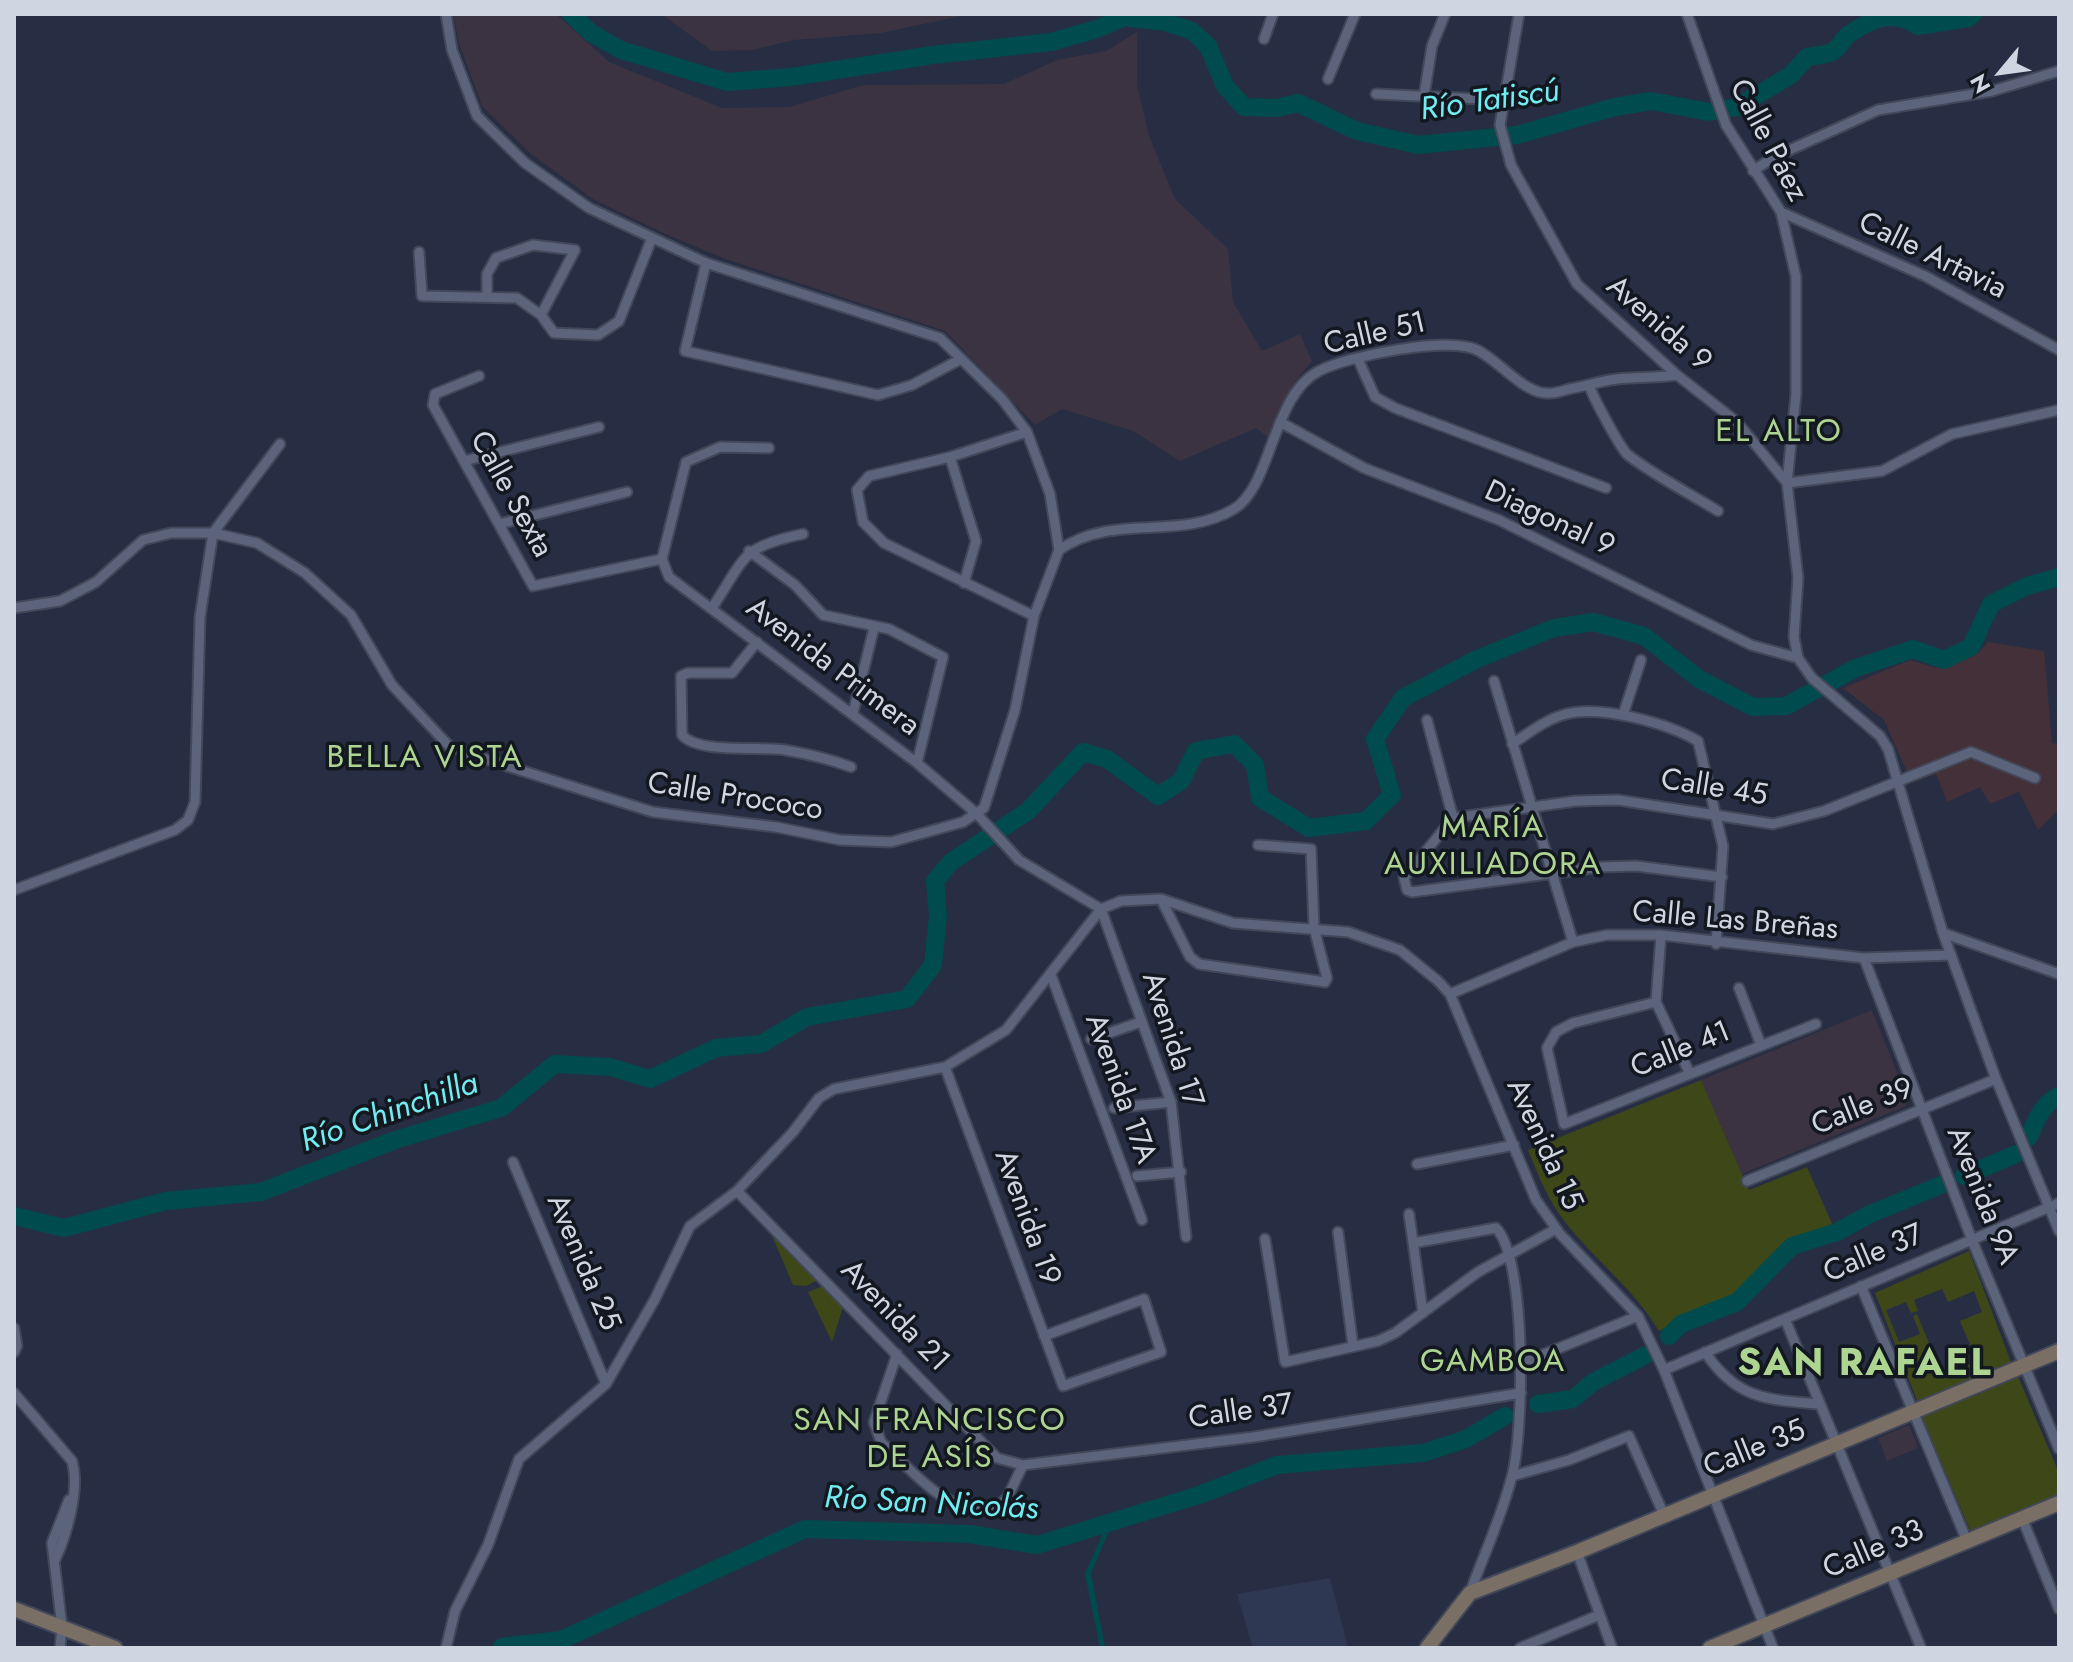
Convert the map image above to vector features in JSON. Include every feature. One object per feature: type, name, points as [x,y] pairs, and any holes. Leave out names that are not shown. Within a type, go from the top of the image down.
[{"type":"main road","name":"Calle 35","points":[[1470,1593],[1577,1552],[2059,1351]]},
{"type":"main road","name":"Calle 33","points":[[1710,1648],[2059,1503]]},
{"type":"main road","points":[[1427,1648],[1470,1593]]},
{"type":"main road","points":[[14,1609],[115,1648]]},
{"type":"street","points":[[446,14],[452,50],[477,116],[525,163],[589,208],[706,263],[940,338],[1002,399],[1027,432],[1050,494],[1059,550],[1034,616],[1015,710],[989,799],[977,814],[1003,845],[1032,869],[1101,909]]},
{"type":"street","points":[[1264,39],[1273,14]]},
{"type":"street","points":[[1328,79],[1355,14]]},
{"type":"street","points":[[1424,96],[1432,46],[1445,14]]},
{"type":"street","name":"Avenida 9","points":[[1519,14],[1503,100],[1501,133],[1506,153],[1577,284],[1677,375],[1737,422],[1787,483]]},
{"type":"street","name":"Calle Páez","points":[[1687,14],[1715,101],[1726,125],[1781,212],[1796,277],[1796,394],[1787,483]]},
{"type":"street","points":[[1753,171],[1774,157],[1878,110],[1992,91],[2059,71]]},
{"type":"street","points":[[1376,94],[1503,100]]},
{"type":"street","name":"Calle Artavia","points":[[1781,212],[1925,276],[2059,350]]},
{"type":"street","points":[[419,252],[422,296],[517,298],[541,315],[554,333],[598,335],[619,321],[652,238]]},
{"type":"street","points":[[487,297],[487,274],[496,258],[533,245],[575,250],[541,315]]},
{"type":"street","points":[[706,263],[685,351],[878,395],[912,385],[961,359]]},
{"type":"street","name":"Calle 51","points":[[1059,550],[1090,532],[1203,522],[1231,510],[1248,495],[1294,396],[1319,371],[1358,359],[1415,347],[1463,345],[1477,349],[1541,392],[1552,394],[1589,385],[1677,375]]},
{"type":"street","points":[[1358,359],[1375,397],[1395,408],[1606,488]]},
{"type":"street","name":"Calle Sexta","points":[[479,376],[435,394],[433,399],[533,586],[662,559]]},
{"type":"street","points":[[1589,385],[1597,406],[1615,430],[1626,453],[1718,511]]},
{"type":"street","points":[[2059,410],[1952,434],[1882,471],[1787,483],[1798,578],[1794,637],[1798,658],[1812,678],[1880,736],[1900,782],[1943,933],[1996,1079],[2054,1205],[2059,1231]]},
{"type":"street","name":"Diagonal 9","points":[[1280,422],[1364,468],[1499,520],[1751,645],[1798,658]]},
{"type":"street","points":[[464,461],[599,427]]},
{"type":"street","points":[[1027,432],[950,457],[869,476],[857,490],[863,522],[884,543],[1034,616]]},
{"type":"street","points":[[14,890],[175,830],[188,820],[195,802],[200,617],[213,533],[280,444]]},
{"type":"street","points":[[662,559],[686,462],[720,447],[769,448]]},
{"type":"street","points":[[950,457],[976,541],[964,583]]},
{"type":"street","points":[[499,524],[627,492]]},
{"type":"street","name":"Calle Prococo","points":[[14,608],[60,601],[96,582],[143,540],[171,533],[213,533],[257,543],[305,573],[351,615],[392,685],[449,746],[653,812],[776,827],[840,840],[891,842],[937,831],[977,814]]},
{"type":"street","points":[[712,608],[749,551],[769,541],[803,534]]},
{"type":"street","points":[[749,551],[795,585],[823,615],[889,629],[943,657],[917,763]]},
{"type":"street","name":"Avenida Primera","points":[[662,559],[669,577],[853,713],[977,814]]},
{"type":"street","points":[[853,713],[874,628]]},
{"type":"street","points":[[757,642],[732,673],[688,673],[681,676],[682,735],[694,744],[781,750],[830,759],[851,767]]},
{"type":"street","points":[[1623,715],[1641,660]]},
{"type":"street","points":[[1494,681],[1573,942]]},
{"type":"street","points":[[1512,744],[1552,719],[1568,713],[1623,715],[1698,741],[1723,846],[1716,944]]},
{"type":"street","points":[[1427,720],[1453,818],[1404,878],[1404,885],[1412,892],[1601,867],[1636,866],[1722,877]]},
{"type":"street","name":"Calle 45","points":[[1453,818],[1532,810],[1576,801],[1618,800],[1773,824],[1794,821],[1971,752],[2035,778]]},
{"type":"street","points":[[1161,899],[1194,962],[1325,982],[1327,978],[1314,928],[1311,849],[1258,845]]},
{"type":"street","points":[[446,1648],[455,1611],[488,1545],[519,1459],[606,1384],[655,1299],[690,1226],[737,1191],[793,1132],[819,1098],[834,1089],[945,1067],[1006,1030],[1101,909],[1121,901],[1161,899],[1225,921],[1348,932],[1400,950],[1450,994]]},
{"type":"street","name":"Avenida 17","points":[[1101,909],[1171,1102],[1186,1237]]},
{"type":"street","points":[[1943,933],[2059,974]]},
{"type":"street","name":"Calle Las Breñas","points":[[1450,994],[1573,942],[1607,935],[1661,935],[1716,944],[1864,958],[1951,955]]},
{"type":"street","points":[[1661,935],[1656,1002],[1690,1074]]},
{"type":"street","name":"Avenida 9A","points":[[1864,958],[1972,1240],[2059,1449]]},
{"type":"street","name":"Avenida 17A","points":[[1051,975],[1142,1220]]},
{"type":"street","points":[[1739,988],[1761,1045]]},
{"type":"street","name":"Avenida 15","points":[[1450,994],[1536,1200],[1556,1229],[1638,1316],[1664,1370],[1773,1648]]},
{"type":"street","name":"Calle 41","points":[[1656,1002],[1573,1023],[1556,1032],[1547,1048],[1564,1124],[1816,1024]]},
{"type":"street","points":[[1091,1039],[1141,1022]]},
{"type":"street","name":"Avenida 19","points":[[945,1067],[1044,1336],[1063,1386],[1161,1352],[1144,1299],[1044,1336]]},
{"type":"street","name":"Calle 39","points":[[1747,1181],[1996,1079]]},
{"type":"street","points":[[1114,1108],[1171,1102]]},
{"type":"street","points":[[1417,1164],[1514,1145]]},
{"type":"street","name":"Avenida 25","points":[[513,1162],[606,1384]]},
{"type":"street","points":[[1137,1176],[1181,1172]]},
{"type":"street","name":"Avenida 21","points":[[737,1191],[997,1458],[1023,1465]]},
{"type":"street","name":"Calle 37","points":[[1664,1370],[2054,1205]]},
{"type":"street","points":[[1409,1214],[1423,1313]]},
{"type":"street","points":[[1413,1243],[1496,1228],[1511,1256],[1520,1364],[1521,1423],[1512,1476],[1470,1593]]},
{"type":"street","points":[[1265,1239],[1285,1362],[1378,1341],[1423,1313],[1478,1272],[1556,1229]]},
{"type":"street","points":[[1338,1232],[1353,1346]]},
{"type":"street","points":[[1861,1286],[1967,1541]]},
{"type":"street","points":[[1520,1364],[1638,1316]]},
{"type":"street","points":[[1785,1319],[1921,1648]]},
{"type":"street","points":[[14,1328],[17,1346],[14,1352]]},
{"type":"street","points":[[1705,1352],[1720,1376],[1741,1390],[1783,1401],[1820,1404]]},
{"type":"street","points":[[897,1354],[874,1422],[881,1442],[945,1501],[960,1508],[993,1511],[1007,1498],[1023,1465]]},
{"type":"street","points":[[14,1393],[72,1461],[75,1470],[71,1521],[55,1560],[62,1627],[60,1648]]},
{"type":"street","name":"Calle 37","points":[[1023,1465],[1254,1437],[1521,1393]]},
{"type":"street","points":[[1512,1476],[1569,1460],[1629,1436],[1664,1515]]},
{"type":"street","points":[[2022,1518],[2059,1609]]},
{"type":"street","points":[[1577,1552],[1612,1648]]},
{"type":"street","points":[[1520,1648],[1599,1615]]},
{"type":"shaded area","points":[[453,14],[556,14],[609,62],[722,108],[789,107],[864,85],[1004,84],[1057,60],[1106,51],[1137,32],[1137,85],[1149,136],[1175,199],[1228,249],[1233,302],[1262,351],[1300,334],[1312,361],[1294,383],[1268,437],[1256,428],[1180,461],[1133,431],[1062,409],[1035,425],[945,331],[723,258],[593,199],[531,154],[482,106],[459,43]]},
{"type":"shaded area","points":[[661,14],[970,14],[881,33],[794,40],[752,50],[712,51]]},
{"type":"shaded area","points":[[1988,642],[2044,651],[2052,743],[2059,744],[2059,810],[2038,830],[2019,792],[1990,804],[1980,787],[1947,802],[1936,774],[1912,783],[1884,720],[1843,688],[1910,660],[1936,668],[1955,664],[1976,655]]},
{"type":"shaded area","points":[[1872,1010],[1908,1100],[1906,1106],[1742,1174],[1701,1080]]},
{"type":"shaded area","points":[[1701,1080],[1749,1190],[1807,1167],[1833,1226],[1782,1245],[1763,1274],[1735,1296],[1659,1331],[1638,1302],[1565,1222],[1548,1196],[1528,1150]]},
{"type":"shaded area","points":[[768,1226],[820,1279],[806,1286],[793,1285]]},
{"type":"shaded area","points":[[1969,1251],[2012,1365],[1918,1403],[1875,1293]],"holes":[[[1942,1289],[1948,1302],[1974,1291],[1982,1312],[1960,1321],[1977,1361],[1942,1375],[1917,1314],[1913,1316],[1920,1334],[1899,1342],[1886,1310],[1906,1302],[1911,1313],[1918,1311],[1914,1300]]]},
{"type":"shaded area","points":[[825,1285],[844,1304],[832,1342],[808,1292]]},
{"type":"shaded area","points":[[2017,1374],[2059,1473],[2059,1495],[1971,1532],[1921,1415]]},
{"type":"shaded area","points":[[1909,1425],[1918,1448],[1887,1461],[1878,1438]]},
{"type":"shaded area","points":[[1114,1519],[1091,1573],[1105,1648],[1100,1648],[1085,1574],[1108,1521]]},
{"type":"shaded area","points":[[1330,1578],[1348,1648],[1253,1648],[1237,1594]]},
{"type":"waterway","name":"Río Tatiscú","points":[[571,14],[591,33],[621,50],[727,82],[791,77],[933,55],[1051,42],[1097,29],[1124,17],[1165,22],[1192,31],[1208,46],[1225,86],[1244,107],[1276,108],[1298,103],[1357,131],[1418,145],[1517,135],[1615,107],[1651,101],[1709,112],[1737,107],[1791,75],[1807,57],[1832,52],[1849,34],[1874,20],[1901,18],[1918,26],[1968,18],[1973,14]]},
{"type":"waterway","name":"Río Chinchilla","points":[[14,1216],[64,1228],[166,1201],[261,1192],[395,1140],[501,1108],[555,1064],[610,1067],[650,1079],[716,1048],[761,1044],[807,1017],[907,999],[933,965],[938,916],[935,881],[951,862],[1028,811],[1083,752],[1107,759],[1158,796],[1181,781],[1196,751],[1234,744],[1255,765],[1260,798],[1309,828],[1366,821],[1392,795],[1375,739],[1403,698],[1477,659],[1554,628],[1593,622],[1644,636],[1699,679],[1753,707],[1786,706],[1856,668],[1913,649],[1944,660],[1971,647],[1991,604],[2027,586],[2059,577]]},
{"type":"waterway","name":"Río San Nicolás","points":[[2029,1137],[2044,1108],[2059,1096]]},
{"type":"waterway","name":"Río San Nicolás","points":[[1964,1176],[2016,1154]]},
{"type":"waterway","name":"Río San Nicolás","points":[[1669,1336],[1681,1324],[1737,1302],[1792,1246],[1837,1232],[1870,1214],[1941,1185]]},
{"type":"waterway","name":"Río San Nicolás","points":[[1538,1404],[1573,1399],[1593,1382],[1646,1355]]},
{"type":"waterway","name":"Río San Nicolás","points":[[502,1647],[561,1640],[805,1529],[969,1534],[1037,1545],[1199,1495],[1277,1465],[1423,1453],[1466,1439],[1505,1416]]},
{"type":"district","name":"EL ALTO","points":[[1779,433]]},
{"type":"district","name":"BELLA VISTA","points":[[425,759]]},
{"type":"district","name":"MARÍA AUXILIADORA","points":[[1493,848]]},
{"type":"district","name":"GAMBOA","points":[[1493,1363]]},
{"type":"district","name":"SAN RAFAEL","points":[[1865,1366]]},
{"type":"district","name":"SAN FRANCISCO DE ASÍS","points":[[930,1440]]}]
